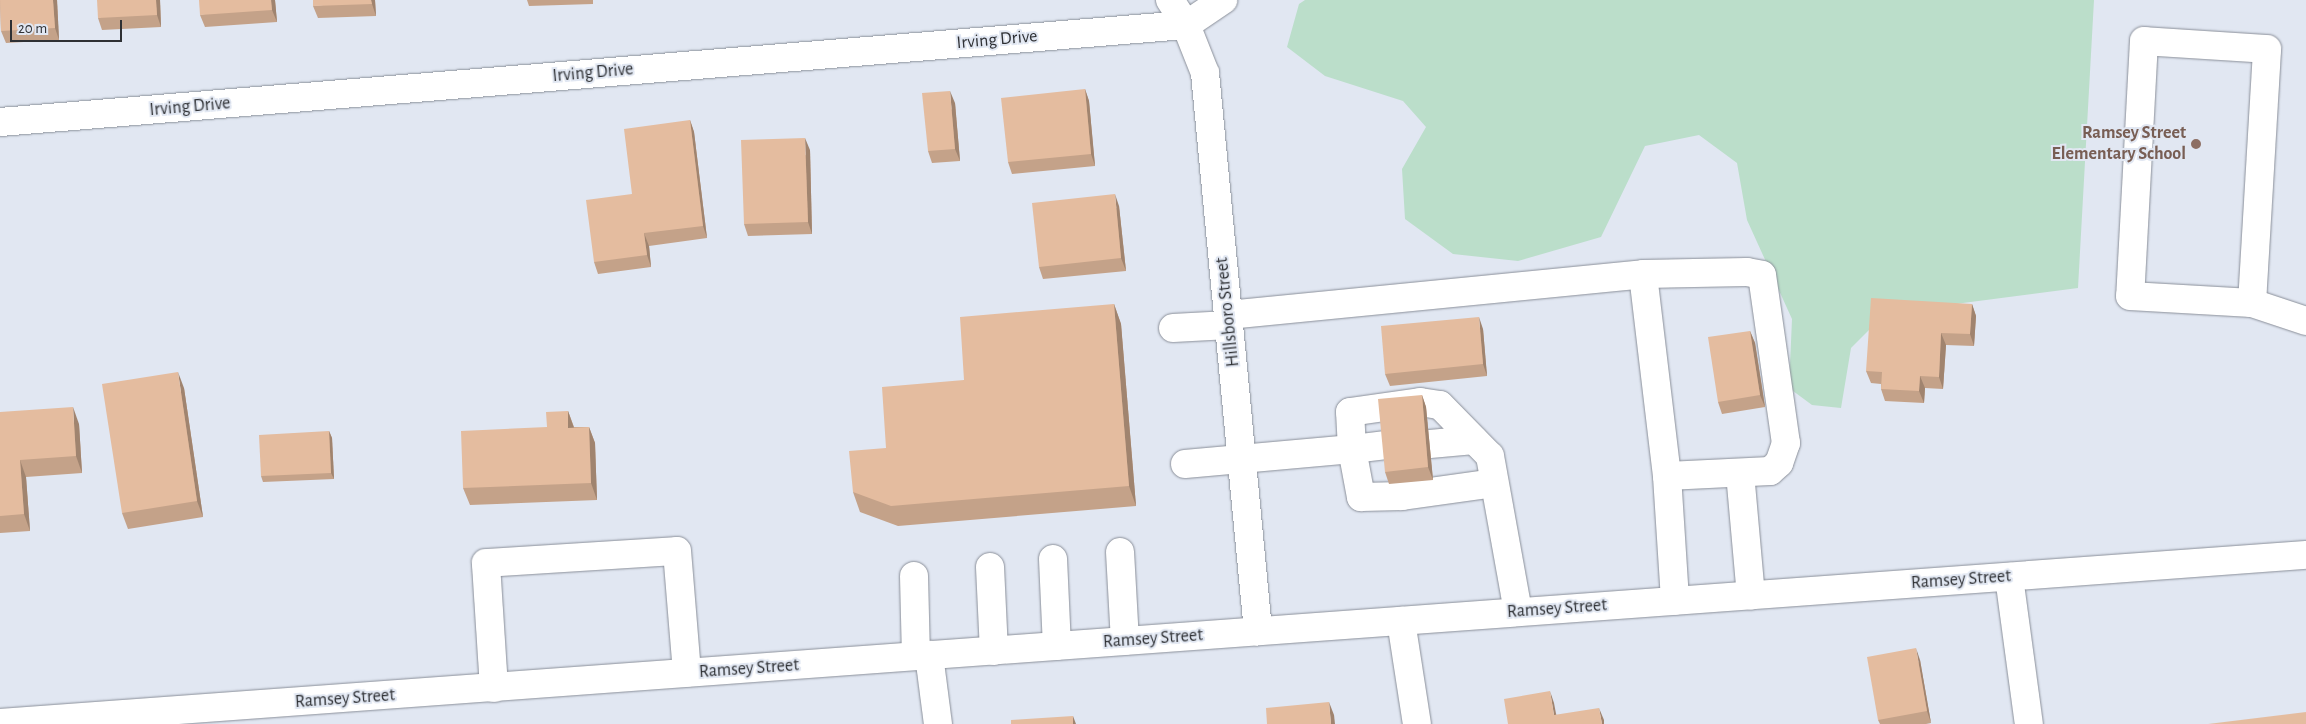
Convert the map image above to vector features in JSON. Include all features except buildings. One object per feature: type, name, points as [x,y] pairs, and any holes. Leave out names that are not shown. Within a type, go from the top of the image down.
[{"type":"main road","name":"Hillsboro Street","points":[[1170,0],[1186,25],[1204,73],[1258,631]]},
{"type":"main road","points":[[1186,25],[1224,0]]},
{"type":"main road","name":"Irving Drive","points":[[0,122],[1186,25]]},
{"type":"main road","points":[[2252,303],[2267,49],[2144,41],[2130,296],[2252,303],[2306,321]]},
{"type":"main road","points":[[1173,328],[1229,320],[1643,274],[1747,272],[1762,275],[1786,443],[1780,463],[1770,471],[1668,476]]},
{"type":"main road","points":[[1643,274],[1668,476],[1675,601]]},
{"type":"main road","points":[[1494,483],[1402,496],[1361,497],[1352,449],[1350,412],[1420,402],[1440,405],[1490,456],[1518,612]]},
{"type":"main road","points":[[1430,444],[1474,440]]},
{"type":"main road","points":[[1185,464],[1386,445]]},
{"type":"main road","points":[[1740,473],[1751,596]]},
{"type":"main road","points":[[494,688],[486,563],[677,551],[687,673]]},
{"type":"main road","points":[[1120,552],[1126,641]]},
{"type":"main road","name":"Ramsey Street","points":[[0,723],[214,716],[494,688],[687,673],[2306,555]]},
{"type":"main road","points":[[1054,559],[1058,646]]},
{"type":"main road","points":[[990,567],[994,651]]},
{"type":"main road","points":[[914,576],[923,656],[938,724]]},
{"type":"main road","points":[[2009,576],[2029,724]]},
{"type":"main road","points":[[1401,621],[1417,724]]},
{"type":"green space","points":[[1305,0],[2094,0],[2078,288],[1886,313],[1851,348],[1841,408],[1812,405],[1789,388],[1792,319],[1747,220],[1737,163],[1699,135],[1645,146],[1601,237],[1518,261],[1453,254],[1405,219],[1402,169],[1426,127],[1403,101],[1325,76],[1287,47],[1299,4]]},
{"type":"place","name":"Ramsey Street Elementary School","points":[[2196,144]]}]
